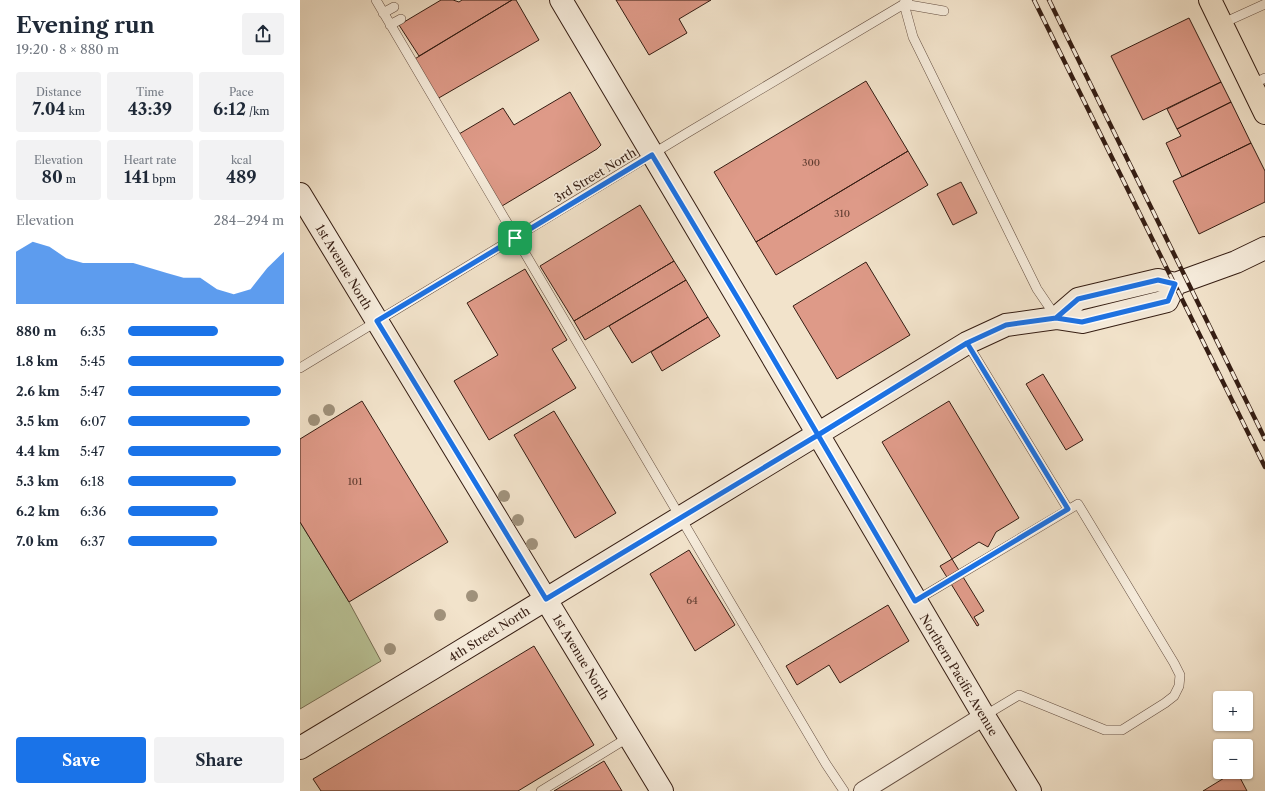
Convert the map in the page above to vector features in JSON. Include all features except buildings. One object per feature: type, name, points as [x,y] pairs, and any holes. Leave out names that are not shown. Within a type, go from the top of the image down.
[{"type":"main road","points":[[1210,0],[1221,24],[1258,81],[1265,113]]},
{"type":"street","name":"Northern Pacific Avenue","points":[[561,0],[915,601],[1030,791]]},
{"type":"street","name":"1st Avenue North","points":[[300,194],[662,791]]},
{"type":"street","points":[[1056,318],[1078,299],[1158,280],[1175,284],[1236,262],[1265,248]]},
{"type":"street","name":"4th Street North","points":[[300,748],[818,435],[967,343],[1006,325],[1056,318]]},
{"type":"street","points":[[862,791],[984,716]]},
{"type":"lane","points":[[376,0],[680,518],[844,791]]},
{"type":"lane","points":[[944,11],[906,1],[913,37],[1038,289],[1056,318]]},
{"type":"lane","name":"3rd Street North","points":[[300,368],[906,1]]},
{"type":"lane","points":[[1221,24],[1265,4]]},
{"type":"lane","points":[[383,13],[394,7]]},
{"type":"lane","points":[[390,25],[401,18]]},
{"type":"lane","points":[[967,343],[1068,509]]},
{"type":"lane","points":[[915,601],[1078,504],[1180,675],[1174,696],[1165,704],[1122,730],[1105,730],[1019,695],[984,716]]},
{"type":"lane","points":[[541,791],[629,737]]},
{"type":"green space","points":[[300,522],[349,602],[381,661],[300,709]]},
{"type":"railway","points":[[1034,0],[1265,467]]},
{"type":"railway","points":[[1049,0],[1265,439]]},
{"type":"route","points":[[515,238],[377,321],[546,599],[818,435],[915,601],[1068,509],[967,343],[1006,325],[1056,318],[1082,322],[1168,301],[1175,284],[1158,280],[1078,299],[1056,318],[1006,325],[967,343],[818,435],[652,155],[515,238]]}]
